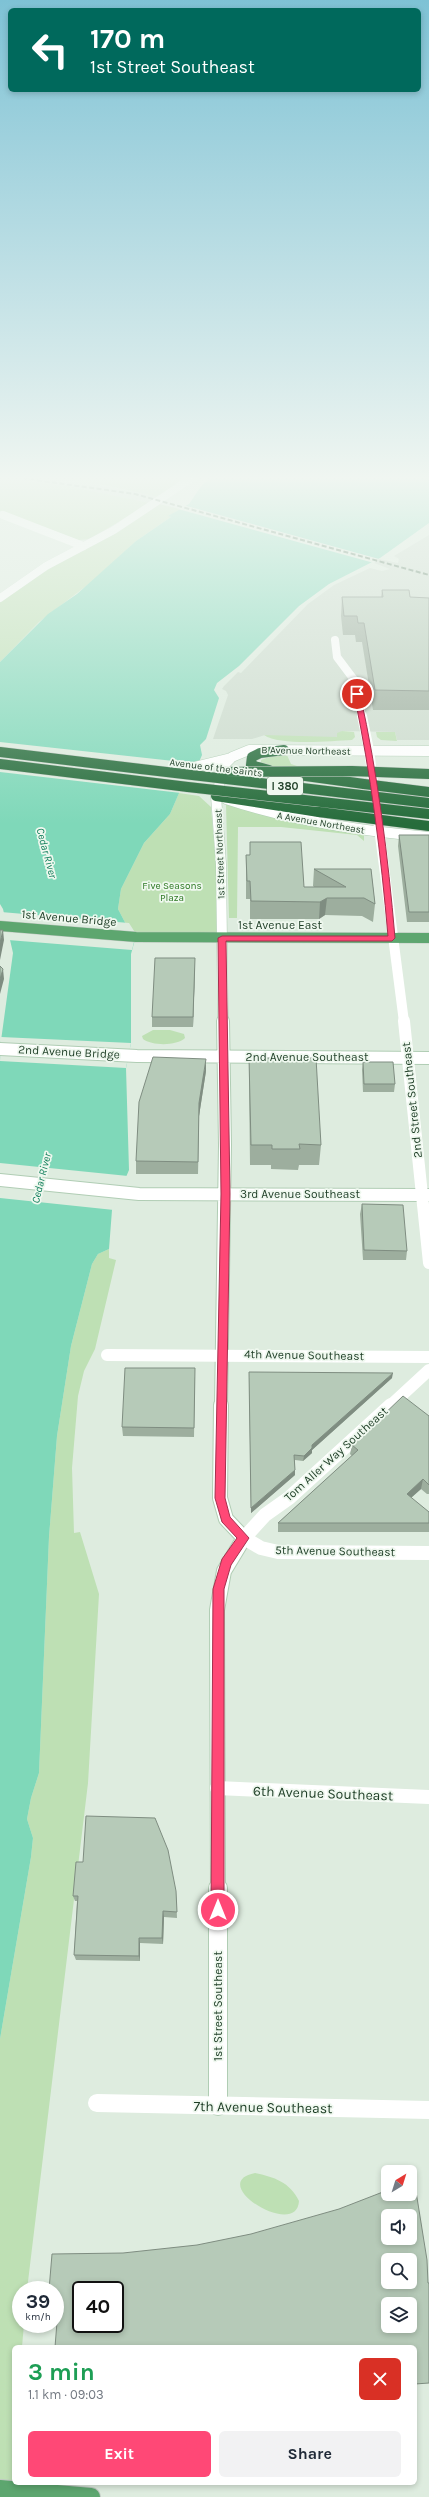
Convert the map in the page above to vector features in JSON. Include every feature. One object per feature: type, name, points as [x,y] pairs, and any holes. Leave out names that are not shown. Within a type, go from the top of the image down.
[{"type":"highway","points":[[284,750],[256,754],[252,757],[250,762],[259,769],[429,792]]},
{"type":"highway","name":"Avenue of the Saints","points":[[0,752],[429,803]]},
{"type":"highway","name":"Avenue of the Saints","points":[[0,765],[429,814]]},
{"type":"highway","points":[[142,769],[237,772],[352,770],[429,774]]},
{"type":"highway","points":[[222,770],[317,778]]},
{"type":"highway","points":[[216,796],[319,812],[429,826]]},
{"type":"main road","name":"1st Avenue Bridge","points":[[0,926],[136,936]]},
{"type":"main road","name":"1st Avenue East","points":[[136,936],[222,938],[427,938]]},
{"type":"main road","points":[[0,2489],[91,2497]]},
{"type":"street","points":[[0,598],[11,591]]},
{"type":"street","name":"2nd Street Southeast","points":[[335,640],[337,657],[355,681],[369,750],[392,938],[402,999],[425,1195],[429,1263]]},
{"type":"street","name":"B Avenue Northeast","points":[[190,768],[232,757],[254,749],[429,751]]},
{"type":"street","points":[[222,770],[232,757]]},
{"type":"street","name":"1st Street Northeast","points":[[222,770],[216,796],[221,864],[222,938]]},
{"type":"street","name":"A Avenue Northeast","points":[[216,796],[299,820],[380,833],[429,836]]},
{"type":"street","points":[[222,938],[225,1194],[220,1498],[226,1519],[244,1538]]},
{"type":"street","name":"2nd Avenue Bridge","points":[[0,1049],[133,1056]]},
{"type":"street","name":"2nd Avenue Southeast","points":[[133,1056],[429,1058]]},
{"type":"street","name":"3rd Avenue Southeast","points":[[0,1180],[124,1193],[425,1195]]},
{"type":"street","name":"4th Avenue Southeast","points":[[107,1355],[304,1355],[429,1357]]},
{"type":"street","name":"Tom Aller Way Southeast","points":[[244,1538],[266,1515],[289,1498],[429,1370]]},
{"type":"street","name":"5th Avenue Southeast","points":[[244,1538],[260,1548],[278,1552],[429,1553]]},
{"type":"street","name":"1st Street Southeast","points":[[218,2106],[217,1788],[219,1582],[226,1563],[244,1538]]},
{"type":"street","name":"6th Avenue Southeast","points":[[217,1788],[429,1797]]},
{"type":"street","name":"7th Avenue Southeast","points":[[97,2103],[429,2110]]},
{"type":"shaded area","points":[[326,591],[429,591],[429,740],[397,740],[395,732],[342,731],[338,737],[268,737],[265,735],[252,739],[213,739],[228,695],[226,691],[222,689],[224,686],[238,672],[241,673],[308,604]]},
{"type":"green space","points":[[13,591],[80,591],[39,622],[0,662],[0,598]]},
{"type":"green space","points":[[342,731],[354,732],[355,737],[352,740],[293,742],[282,741],[264,735],[337,737],[337,733]]},
{"type":"green space","points":[[376,732],[395,732],[397,741],[381,740],[377,737]]},
{"type":"green space","points":[[287,755],[291,764],[300,767],[281,769],[261,764],[261,760],[272,756]]},
{"type":"green space","name":"Five Seasons Plaza","points":[[179,793],[199,796],[211,807],[222,938],[136,936],[129,930],[118,909],[121,889],[144,843],[170,814]]},
{"type":"green space","points":[[226,804],[364,834],[364,841],[357,835],[281,827],[238,827],[237,918],[229,918]]},
{"type":"green space","points":[[153,1030],[170,1030],[184,1034],[185,1038],[171,1044],[152,1043],[143,1039],[142,1036]]},
{"type":"green space","points":[[109,1249],[109,1258],[116,1260],[95,1349],[84,1371],[78,1396],[72,1468],[74,1533],[80,1532],[99,1594],[88,1783],[28,2281],[12,2281],[12,2333],[23,2333],[22,2345],[12,2345],[12,2485],[0,2497],[0,2039],[33,1838],[27,1819],[31,1798],[39,1773],[49,1537],[57,1436],[71,1346],[92,1264],[98,1254]]},
{"type":"green space","points":[[255,2173],[269,2176],[281,2181],[291,2189],[299,2201],[294,2211],[284,2214],[271,2212],[246,2197],[240,2187],[242,2179]]},
{"type":"water","name":"Cedar River","points":[[81,591],[320,591],[299,606],[239,666],[217,683],[214,690],[219,698],[206,739],[200,745],[202,755],[199,762],[192,763],[170,814],[144,843],[121,889],[118,909],[129,930],[136,936],[131,954],[131,1043],[126,1068],[129,1170],[112,1210],[109,1249],[98,1254],[92,1264],[71,1346],[57,1436],[49,1537],[39,1773],[31,1798],[27,1819],[33,1838],[0,2039],[0,1048],[13,953],[3,909],[0,904],[0,662],[48,614]]},
{"type":"pier","points":[[0,742],[192,763],[190,767],[192,767],[181,793],[0,772]]},
{"type":"pier","points":[[1,912],[129,923],[136,934],[132,950],[8,940]]},
{"type":"pier","points":[[1,1037],[131,1043],[126,1068],[0,1061]]},
{"type":"pier","points":[[0,1163],[128,1176],[114,1210],[0,1198]]},
{"type":"building","points":[[382,591],[409,591],[410,597],[429,598],[429,691],[375,690],[364,623],[358,623],[357,616],[344,616],[342,597],[383,597]]},
{"type":"building","points":[[399,835],[429,835],[429,912],[409,912]]},
{"type":"building","points":[[250,842],[301,842],[304,887],[346,887],[314,869],[371,869],[375,904],[364,898],[327,898],[320,902],[251,901],[250,881],[247,881],[246,855],[250,855]]},
{"type":"building","points":[[0,930],[3,930],[0,943]]},
{"type":"building","points":[[155,958],[195,958],[193,1017],[152,1017]]},
{"type":"building","points":[[0,966],[3,969],[0,979]]},
{"type":"building","points":[[153,1057],[206,1059],[199,1103],[198,1162],[136,1161],[139,1102]]},
{"type":"building","points":[[249,1058],[316,1058],[321,1145],[299,1144],[300,1149],[272,1149],[272,1145],[251,1145]]},
{"type":"building","points":[[363,1062],[393,1062],[395,1084],[364,1084]]},
{"type":"building","points":[[362,1204],[403,1205],[407,1251],[364,1250]]},
{"type":"building","points":[[125,1368],[195,1368],[194,1428],[122,1427]]},
{"type":"building","points":[[249,1372],[393,1373],[312,1445],[312,1448],[304,1456],[294,1455],[295,1470],[251,1508]]},
{"type":"building","points":[[403,1396],[429,1416],[429,1485],[423,1479],[407,1494],[429,1512],[429,1523],[278,1523],[358,1450],[352,1445]]},
{"type":"building","points":[[86,1816],[155,1818],[168,1850],[176,1891],[177,1912],[163,1911],[162,1938],[139,1938],[139,1956],[74,1955],[78,1896],[73,1896],[76,1862],[83,1862]]},
{"type":"building","points":[[381,2193],[381,2201],[417,2201],[417,2198],[427,2260],[429,2283],[429,2383],[417,2384],[417,2345],[55,2345],[56,2333],[64,2333],[64,2281],[50,2281],[52,2254],[123,2253],[197,2245],[251,2234],[339,2209]]},
{"type":"route","points":[[218,1910],[218,1589],[226,1563],[244,1538],[237,1533],[226,1519],[220,1498],[225,1194],[222,938],[392,938],[387,882],[369,750],[357,694]]}]
